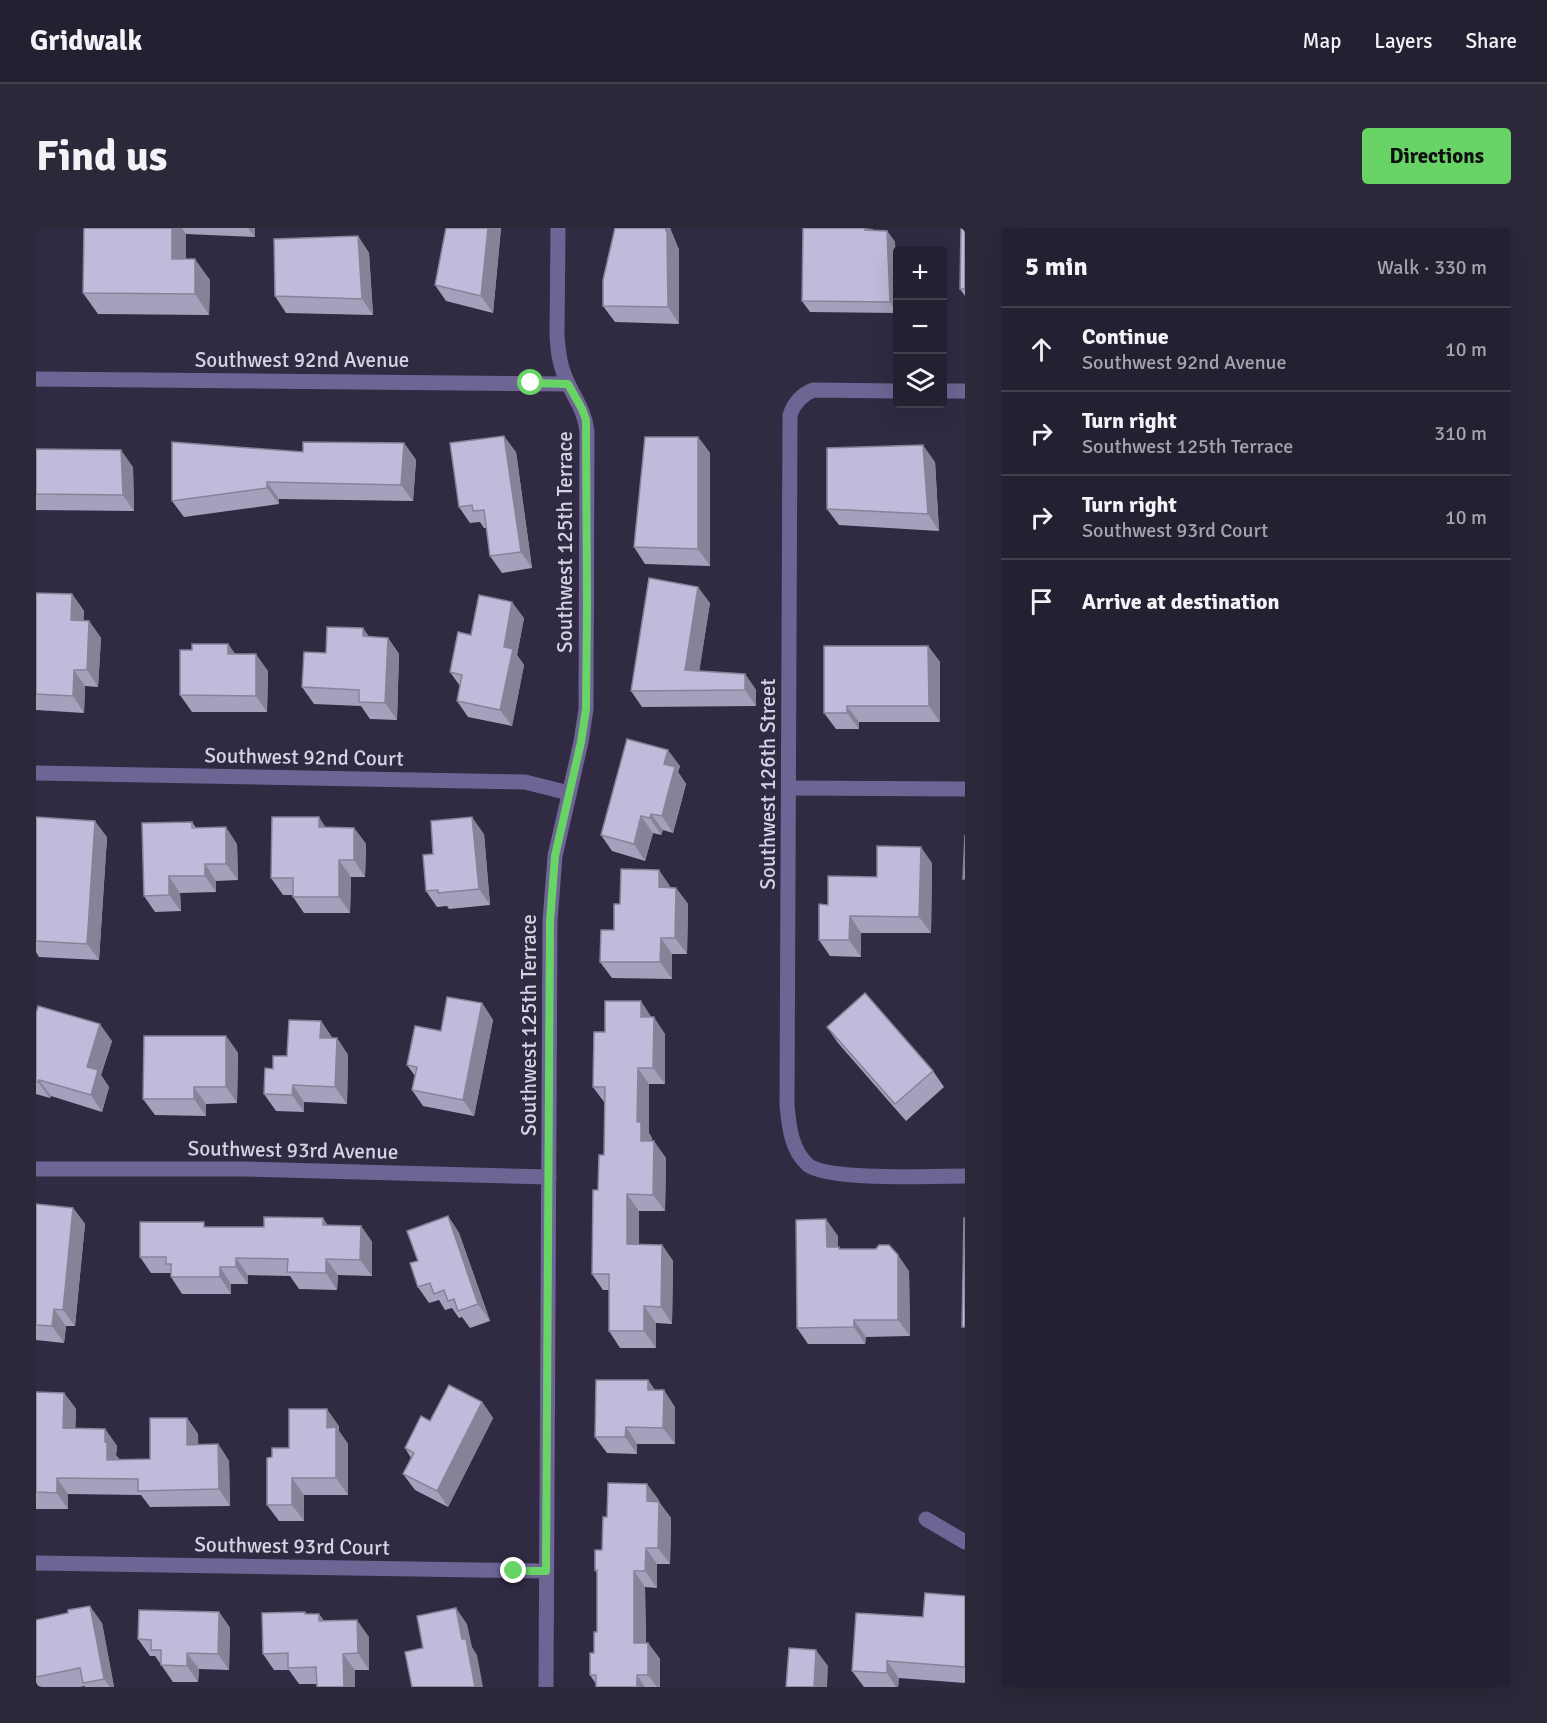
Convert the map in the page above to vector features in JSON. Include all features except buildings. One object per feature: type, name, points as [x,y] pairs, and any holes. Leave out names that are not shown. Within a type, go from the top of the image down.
[{"type":"street","name":"Southwest 125th Terrace","points":[[546,1687],[550,921],[555,856],[581,742],[586,709],[587,607],[587,431],[582,409],[562,371],[557,336],[558,228]]},
{"type":"street","name":"Southwest 92nd Avenue","points":[[36,379],[568,384]]},
{"type":"street","name":"Southwest 126th Street","points":[[893,391],[813,390],[805,393],[799,399],[791,410],[789,423],[787,1105],[791,1137],[809,1166],[832,1173],[851,1175],[965,1176]]},
{"type":"street","points":[[947,391],[965,391]]},
{"type":"street","name":"Southwest 92nd Court","points":[[36,773],[525,782],[569,793]]},
{"type":"street","points":[[789,788],[965,789]]},
{"type":"street","name":"Southwest 93rd Avenue","points":[[36,1169],[246,1169],[549,1177]]},
{"type":"street","points":[[927,1519],[965,1542]]},
{"type":"street","name":"Southwest 93rd Court","points":[[36,1563],[546,1571]]},
{"type":"route","points":[[514,1571],[546,1571],[550,921],[555,856],[581,742],[586,709],[587,664],[586,420],[568,384],[531,383]]}]
